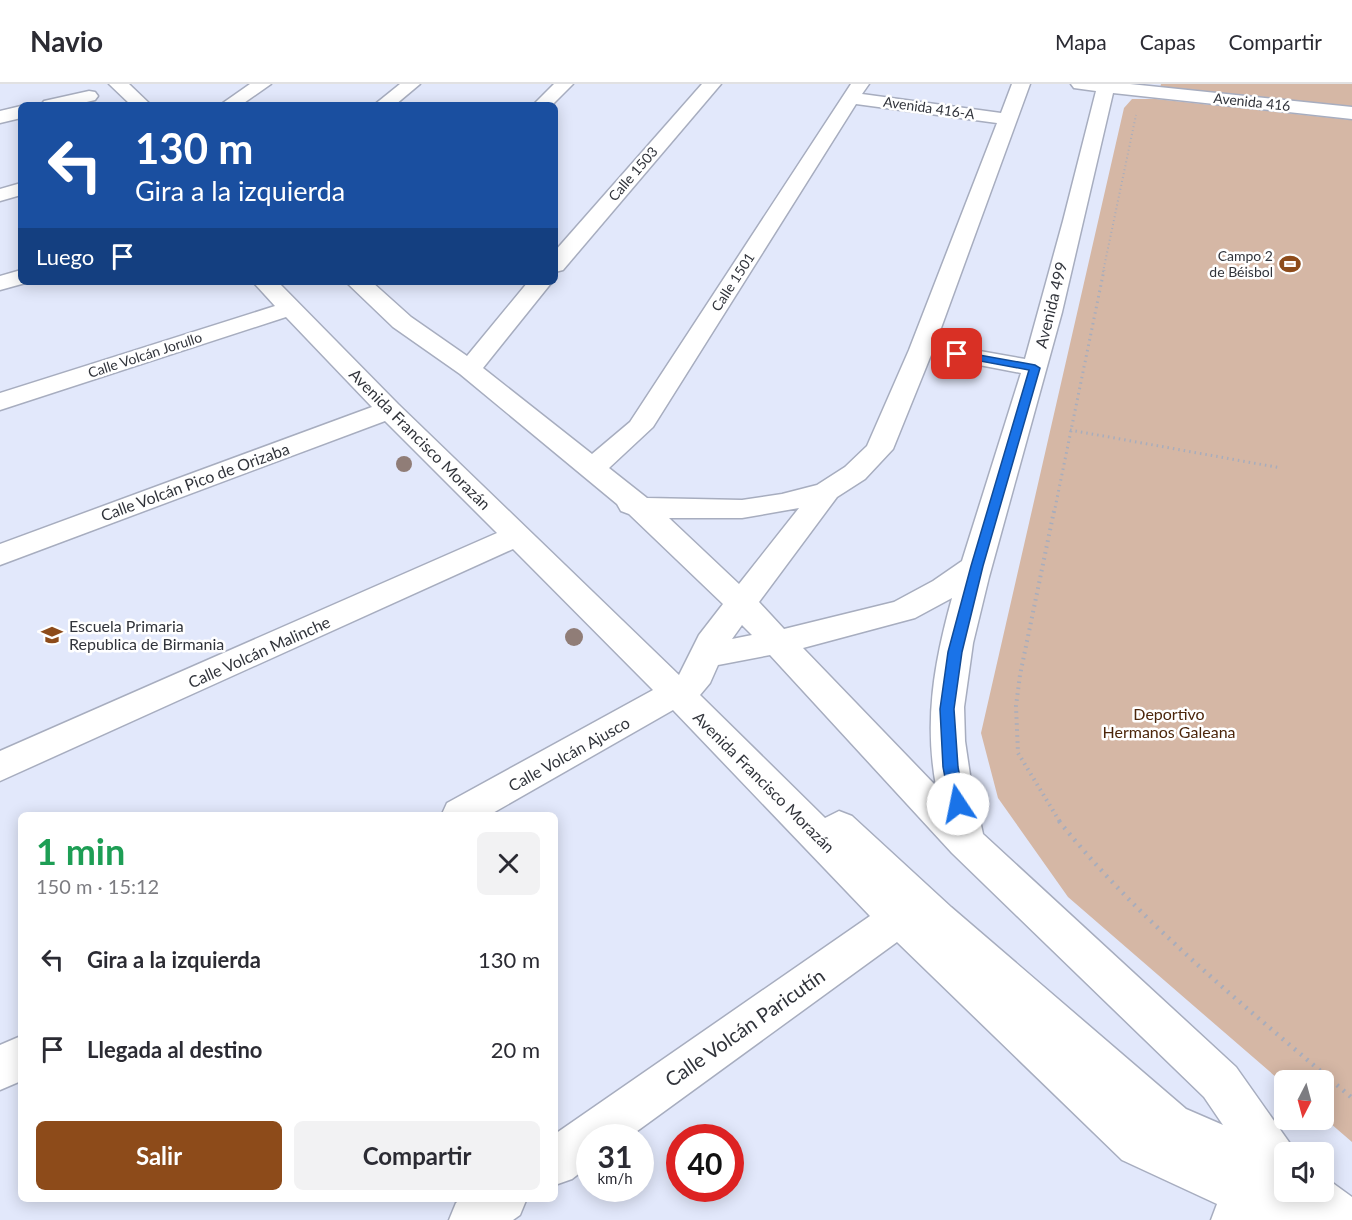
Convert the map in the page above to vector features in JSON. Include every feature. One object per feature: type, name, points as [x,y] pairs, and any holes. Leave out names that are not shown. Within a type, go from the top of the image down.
[{"type":"street","points":[[118,84],[139,102]]},
{"type":"street","points":[[137,84],[157,102]]},
{"type":"street","points":[[234,102],[262,84]]},
{"type":"street","points":[[387,102],[411,84]]},
{"type":"street","points":[[545,102],[564,84]]},
{"type":"street","name":"Calle 1503","points":[[558,262],[711,84]]},
{"type":"street","points":[[340,285],[391,331],[603,495],[639,507],[742,509],[783,503],[826,491],[855,473],[879,449],[921,350],[1022,84]]},
{"type":"street","name":"Avenida 416","points":[[1097,85],[1352,113]]},
{"type":"street","name":"Avenida 499","points":[[965,842],[950,767],[947,709],[955,652],[977,566],[1035,368],[1097,85]]},
{"type":"street","points":[[1280,106],[1304,102],[1315,97],[1317,90]]},
{"type":"street","name":"Avenida 416-A","points":[[856,91],[1007,119]]},
{"type":"street","name":"Calle 1501","points":[[592,468],[640,427],[856,91]]},
{"type":"street","points":[[59,102],[88,92],[104,102]]},
{"type":"street","points":[[0,117],[18,113]]},
{"type":"street","points":[[0,195],[18,190]]},
{"type":"street","points":[[0,283],[18,278]]},
{"type":"street","name":"Avenida Francisco Morazán","points":[[269,285],[283,295],[389,410],[517,536],[691,678],[899,918],[1138,1143],[1274,1193]]},
{"type":"street","points":[[361,285],[402,322],[469,369],[639,507],[741,603],[965,842],[1220,1082],[1274,1171]]},
{"type":"street","points":[[469,369],[538,285]]},
{"type":"street","points":[[283,295],[344,342],[564,560],[609,609],[691,678],[937,919],[1170,1125],[1274,1189]]},
{"type":"street","name":"Calle Volcán Jorullo","points":[[0,402],[283,295]]},
{"type":"street","points":[[957,354],[1035,368]]},
{"type":"street","name":"Calle Volcán Pico de Orizaba","points":[[0,555],[389,410]]},
{"type":"street","points":[[691,678],[711,643],[826,491]]},
{"type":"street","name":"Calle Volcán Malinche","points":[[0,767],[517,536]]},
{"type":"street","points":[[691,678],[780,642],[904,610],[944,589],[977,566]]},
{"type":"street","name":"Calle Volcán Ajusco","points":[[462,812],[691,678]]},
{"type":"street","name":"Calle Volcán Paricutín","points":[[608,1124],[899,918]]},
{"type":"street","points":[[0,1069],[18,1059]]},
{"type":"street","name":"Calle Volcán Paricutín","points":[[558,1160],[576,1147]]},
{"type":"street","points":[[473,1220],[498,1202]]},
{"type":"path","points":[[1138,105],[1020,675],[1016,706],[1018,753],[1053,814],[1094,865],[1180,950],[1352,1098]]},
{"type":"path","points":[[1070,430],[1281,468]]},
{"type":"green space","points":[[1161,84],[1352,84],[1352,108],[1160,88]]},
{"type":"green space","name":"Deportivo Hermanos Galeana","points":[[1132,99],[1156,99],[1352,120],[1352,1142],[1334,1126],[1334,1070],[1274,1070],[1274,1075],[1068,897],[998,798],[981,733],[1124,108]]},
{"type":"place","name":"Campo 2 de Béisbol","points":[[1290,264]]},
{"type":"place","name":"Escuela Primaria Republica de Birmania","points":[[52,635]]},
{"type":"route","points":[[957,354],[1035,368],[977,566],[955,652],[947,709],[950,767],[958,804]]}]
